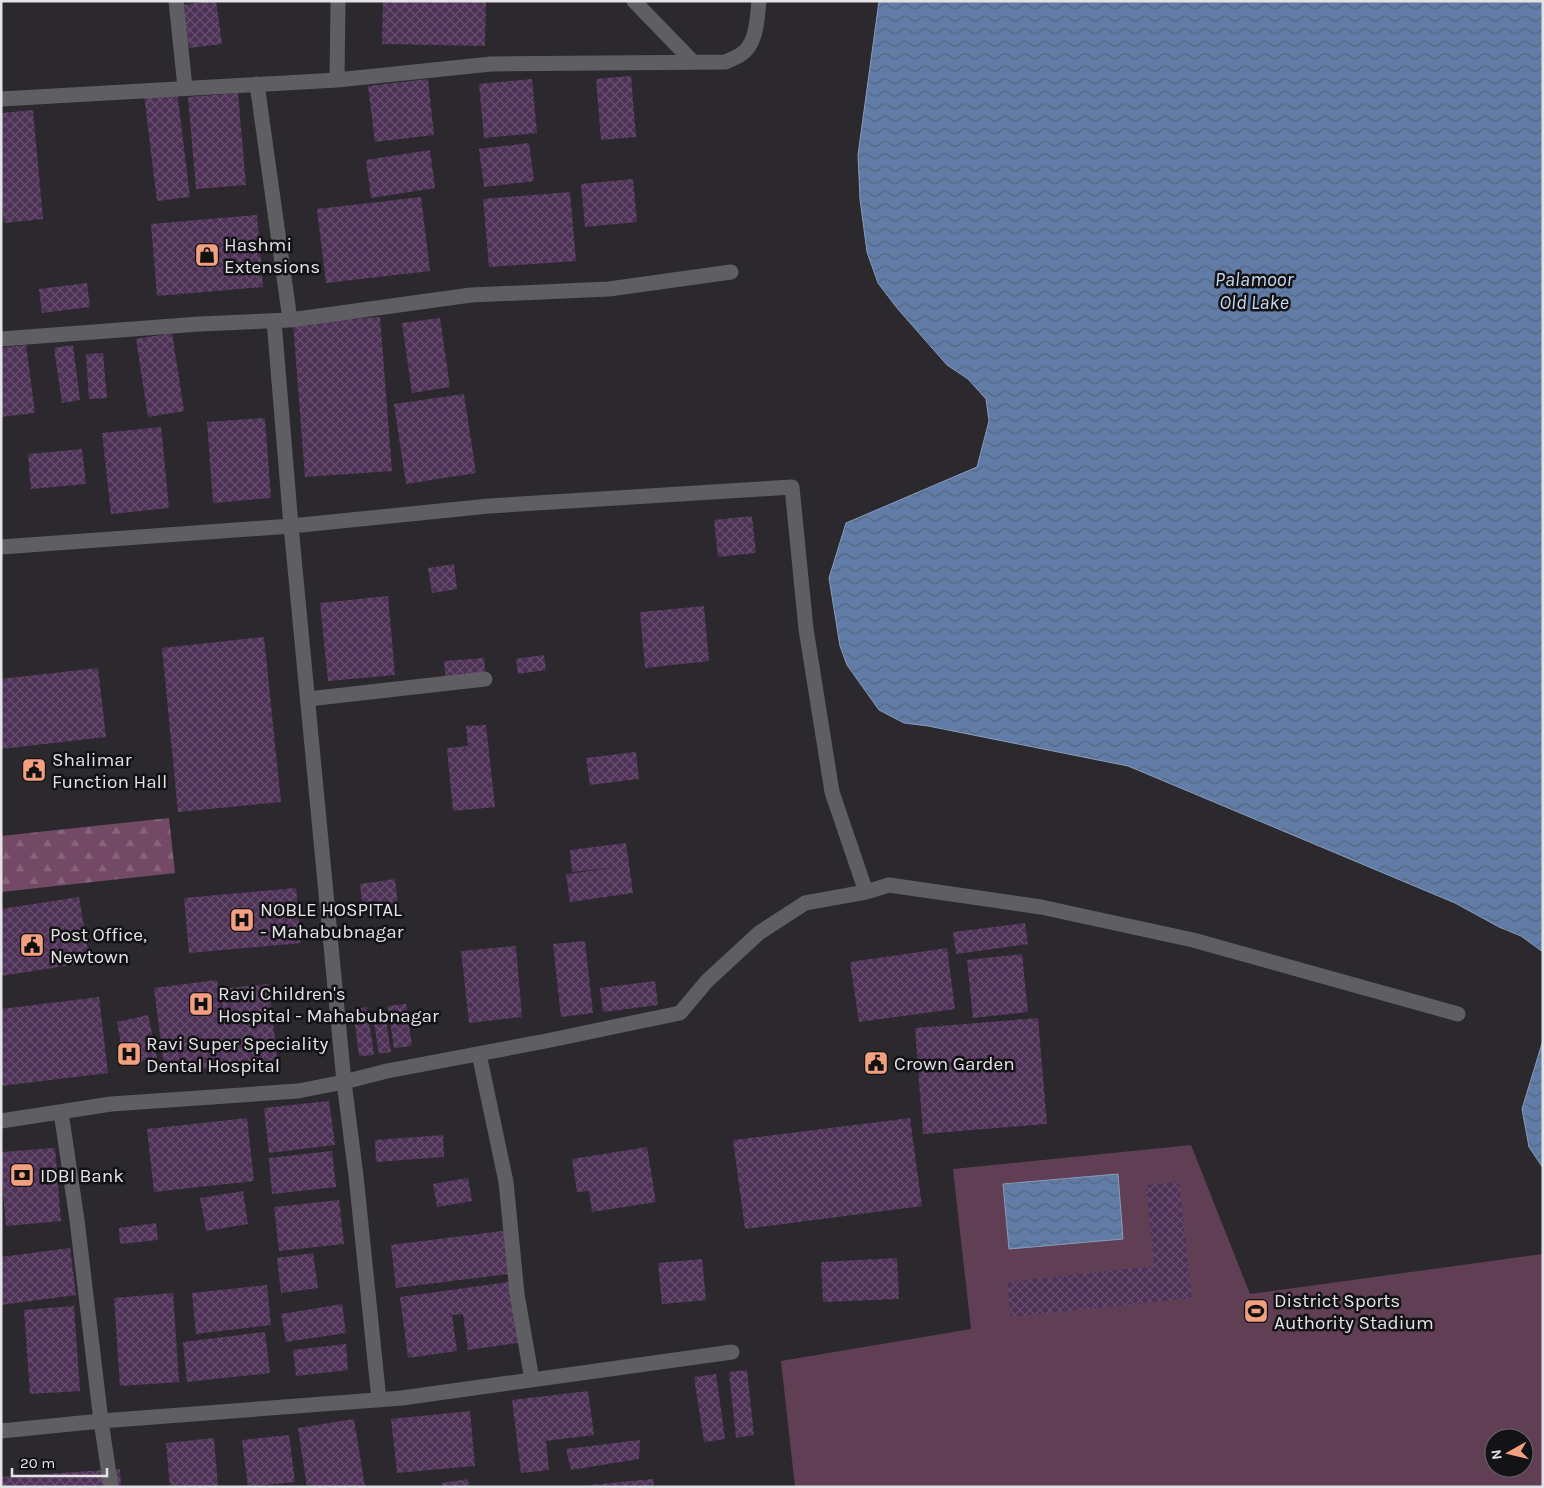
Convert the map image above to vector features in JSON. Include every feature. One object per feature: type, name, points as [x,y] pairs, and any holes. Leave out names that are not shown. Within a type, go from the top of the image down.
[{"type":"street","points":[[176,1],[185,87]]},
{"type":"street","points":[[337,80],[338,1]]},
{"type":"street","points":[[634,1],[693,62]]},
{"type":"street","points":[[1,99],[185,87],[337,80],[491,64],[725,62],[742,54],[748,46],[756,30],[759,1]]},
{"type":"street","points":[[257,84],[290,320]]},
{"type":"street","points":[[1,339],[199,324],[290,320],[471,295],[610,289],[731,272]]},
{"type":"street","points":[[274,320],[291,526],[344,1082],[356,1176],[379,1400]]},
{"type":"street","points":[[1,546],[291,526],[489,506],[792,487],[806,629],[832,792],[866,892]]},
{"type":"street","points":[[308,699],[486,679]]},
{"type":"street","points":[[1,1121],[111,1104],[298,1091],[387,1071],[680,1013],[707,981],[759,933],[805,903],[866,892],[889,884],[1041,908],[1193,940],[1458,1014]]},
{"type":"street","points":[[479,1054],[506,1182],[517,1294],[532,1380]]},
{"type":"street","points":[[61,1112],[77,1220],[111,1487]]},
{"type":"street","points":[[1,1431],[101,1420],[402,1398],[732,1352]]},
{"type":"green space","points":[[169,818],[175,873],[1,892],[1,836]]},
{"type":"shaded area","name":"District Sports Authority Stadium","points":[[1191,1145],[1250,1294],[1543,1254],[1543,1487],[795,1487],[781,1361],[971,1329],[953,1169]]},
{"type":"water","name":"Palamoor Old Lake","points":[[879,1],[1543,1],[1543,952],[1521,936],[1499,927],[1455,903],[1128,766],[928,726],[904,723],[879,710],[847,665],[840,646],[829,578],[846,523],[977,467],[989,421],[986,399],[968,379],[947,365],[897,308],[878,283],[867,252],[860,199],[858,155]]},
{"type":"water","points":[[1543,1040],[1543,1168],[1529,1147],[1522,1109]]},
{"type":"water","points":[[1118,1174],[1123,1239],[1009,1249],[1003,1184]]},
{"type":"building","points":[[216,1],[222,44],[189,48],[183,5]]},
{"type":"building","points":[[383,1],[486,1],[485,46],[382,44]]},
{"type":"building","points":[[631,76],[636,137],[601,140],[596,79]]},
{"type":"building","points":[[428,79],[434,135],[375,142],[368,86]]},
{"type":"building","points":[[532,79],[537,133],[484,138],[479,84]]},
{"type":"building","points":[[177,91],[190,197],[157,201],[144,95]]},
{"type":"building","points":[[238,93],[246,185],[196,189],[188,97]]},
{"type":"building","points":[[33,110],[43,219],[4,223],[1,195],[1,113]]},
{"type":"building","points":[[529,143],[534,181],[484,187],[479,149]]},
{"type":"building","points":[[430,150],[435,188],[371,198],[366,160]]},
{"type":"building","points":[[633,179],[637,222],[585,227],[581,184]]},
{"type":"building","points":[[570,192],[576,261],[489,267],[483,199]]},
{"type":"building","points":[[421,197],[430,271],[326,283],[317,209]]},
{"type":"building","name":"Hashmi Extensions","points":[[257,215],[263,287],[157,296],[151,224]]},
{"type":"building","points":[[87,283],[90,307],[42,313],[39,289]]},
{"type":"building","points":[[380,317],[392,471],[305,477],[293,323]]},
{"type":"building","points":[[440,318],[450,387],[412,393],[402,323]]},
{"type":"building","points":[[172,333],[184,411],[148,417],[136,339]]},
{"type":"building","points":[[26,345],[35,413],[1,417],[1,348]]},
{"type":"building","points":[[73,345],[80,400],[62,403],[54,348]]},
{"type":"building","points":[[103,353],[107,398],[89,399],[86,354]]},
{"type":"building","points":[[464,394],[476,473],[406,484],[394,404]]},
{"type":"building","points":[[265,418],[271,498],[213,503],[207,422]]},
{"type":"building","points":[[161,427],[169,508],[111,514],[102,433]]},
{"type":"building","points":[[82,449],[86,484],[31,489],[28,454]]},
{"type":"building","points":[[752,516],[756,553],[718,557],[714,520]]},
{"type":"building","points":[[454,564],[457,589],[432,593],[428,568]]},
{"type":"building","points":[[388,596],[395,675],[328,681],[320,603]]},
{"type":"building","points":[[704,606],[709,661],[645,668],[640,612]]},
{"type":"building","points":[[264,637],[281,802],[178,812],[162,648]]},
{"type":"building","points":[[544,655],[546,670],[518,674],[516,659]]},
{"type":"building","points":[[484,658],[486,679],[446,682],[444,661]]},
{"type":"building","points":[[98,668],[106,737],[1,749],[1,679]]},
{"type":"building","points":[[486,725],[495,807],[453,811],[447,748],[468,746],[466,726]]},
{"type":"building","points":[[636,752],[639,779],[590,785],[586,758]]},
{"type":"building","points":[[626,843],[633,893],[570,902],[566,874],[619,867],[572,872],[570,850]]},
{"type":"building","points":[[395,879],[398,905],[375,908],[374,901],[362,903],[360,884]]},
{"type":"building","name":"NOBLE HOSPITAL - Mahabubnagar","points":[[296,888],[301,943],[189,953],[184,898]]},
{"type":"building","points":[[79,897],[90,962],[1,976],[1,909]]},
{"type":"building","points":[[1025,923],[1028,944],[956,954],[953,932]]},
{"type":"building","points":[[585,941],[593,1013],[561,1017],[553,944]]},
{"type":"building","points":[[516,946],[522,1017],[469,1023],[461,951]]},
{"type":"building","points":[[947,948],[955,1009],[859,1022],[850,962]]},
{"type":"building","points":[[1022,954],[1028,1012],[973,1018],[967,960]]},
{"type":"building","points":[[217,980],[225,1036],[220,989],[269,984],[277,1060],[165,1074],[154,988]]},
{"type":"building","points":[[655,981],[658,1005],[603,1012],[600,988]]},
{"type":"building","points":[[99,997],[108,1073],[1,1086],[1,1009]]},
{"type":"building","points":[[406,1004],[412,1046],[394,1048],[388,1006]]},
{"type":"building","points":[[367,1007],[374,1055],[359,1056],[353,1009]]},
{"type":"building","points":[[148,1015],[157,1058],[125,1065],[117,1022]]},
{"type":"building","points":[[385,1015],[391,1052],[379,1054],[373,1017]]},
{"type":"building","points":[[1038,1018],[1047,1124],[923,1134],[915,1028]]},
{"type":"building","points":[[329,1101],[335,1145],[269,1153],[264,1108]]},
{"type":"building","points":[[247,1118],[254,1181],[154,1192],[147,1129]]},
{"type":"building","points":[[910,1118],[922,1206],[745,1229],[733,1140]]},
{"type":"building","points":[[443,1135],[444,1157],[376,1162],[375,1140]]},
{"type":"building","points":[[647,1147],[656,1202],[592,1212],[589,1191],[577,1192],[572,1159]]},
{"type":"building","points":[[55,1148],[61,1221],[6,1226],[1,1152]]},
{"type":"building","points":[[332,1151],[336,1187],[272,1194],[269,1158]]},
{"type":"building","points":[[468,1178],[472,1201],[437,1207],[433,1184]]},
{"type":"building","points":[[1179,1182],[1192,1298],[1011,1317],[1007,1282],[1154,1266],[1146,1185]]},
{"type":"building","points":[[243,1191],[248,1224],[206,1231],[200,1198]]},
{"type":"building","points":[[339,1200],[344,1244],[279,1251],[274,1207]]},
{"type":"building","points":[[156,1223],[158,1240],[120,1244],[119,1228]]},
{"type":"building","points":[[510,1230],[515,1273],[396,1288],[391,1245]]},
{"type":"building","points":[[70,1248],[76,1295],[1,1305],[1,1257]]},
{"type":"building","points":[[313,1253],[318,1288],[281,1293],[277,1258]]},
{"type":"building","points":[[897,1258],[899,1299],[823,1302],[821,1262]]},
{"type":"building","points":[[702,1259],[706,1300],[662,1304],[658,1263]]},
{"type":"building","points":[[516,1281],[524,1342],[468,1350],[463,1314],[452,1315],[457,1351],[408,1358],[400,1297]]},
{"type":"building","points":[[267,1285],[271,1325],[196,1334],[192,1293]]},
{"type":"building","points":[[173,1293],[179,1382],[120,1386],[114,1298]]},
{"type":"building","points":[[342,1304],[346,1333],[286,1342],[281,1314]]},
{"type":"building","points":[[74,1306],[80,1391],[30,1394],[24,1310]]},
{"type":"building","points":[[265,1332],[270,1373],[187,1382],[183,1342]]},
{"type":"building","points":[[346,1344],[348,1370],[296,1376],[293,1350]]},
{"type":"building","points":[[747,1370],[754,1435],[736,1438],[729,1372]]},
{"type":"building","points":[[716,1374],[725,1439],[704,1442],[694,1377]]},
{"type":"building","points":[[588,1391],[594,1435],[546,1441],[549,1470],[521,1473],[512,1400]]},
{"type":"building","points":[[470,1411],[475,1466],[397,1473],[391,1419]]},
{"type":"building","points":[[354,1419],[365,1487],[307,1487],[298,1428]]},
{"type":"building","points":[[289,1435],[295,1482],[248,1487],[242,1440]]},
{"type":"building","points":[[214,1438],[218,1487],[170,1487],[166,1443]]},
{"type":"building","points":[[640,1440],[639,1459],[571,1470],[566,1449]]},
{"type":"building","points":[[120,1469],[121,1487],[1,1487],[1,1477]]},
{"type":"building","points":[[468,1479],[469,1487],[442,1487],[442,1483]]},
{"type":"building","points":[[653,1479],[654,1487],[590,1487],[590,1485]]},
{"type":"place","name":"Hashmi Extensions","points":[[207,255]]},
{"type":"place","name":"Shalimar Function Hall","points":[[34,770]]},
{"type":"place","name":"NOBLE HOSPITAL - Mahabubnagar","points":[[242,920]]},
{"type":"place","name":"Post Office, Newtown","points":[[32,945]]},
{"type":"place","name":"Ravi Children's Hospital - Mahabubnagar","points":[[201,1004]]},
{"type":"place","name":"Ravi Super Speciality Dental Hospital","points":[[129,1054]]},
{"type":"place","name":"Crown Garden","points":[[876,1063]]},
{"type":"place","name":"IDBI Bank","points":[[22,1175]]},
{"type":"place","name":"District Sports Authority Stadium","points":[[1256,1311]]}]
